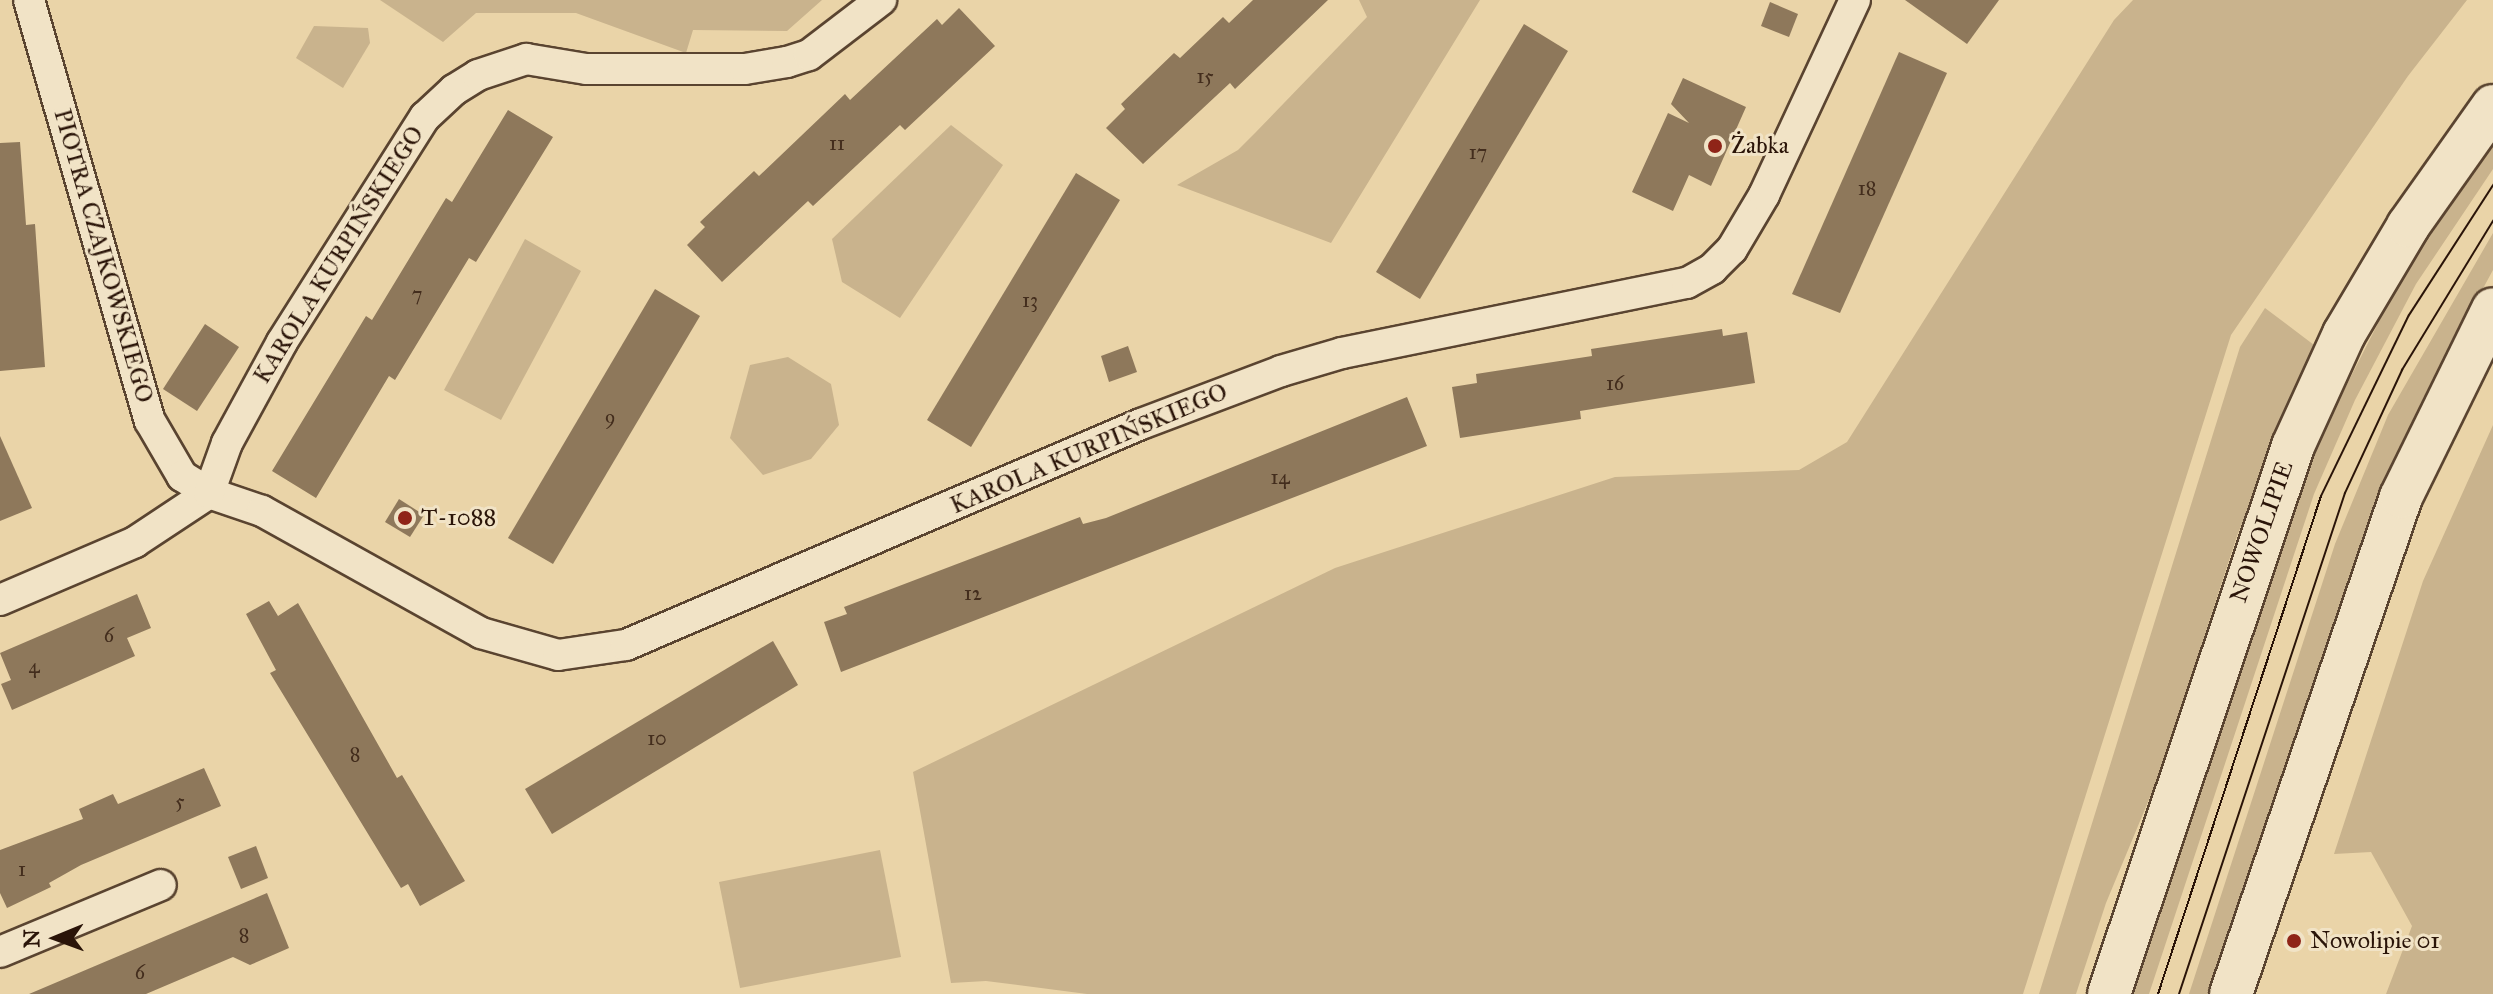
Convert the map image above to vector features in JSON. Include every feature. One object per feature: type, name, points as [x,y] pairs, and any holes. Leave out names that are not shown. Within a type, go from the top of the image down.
[{"type":"main road","name":"NOWOLIPIE","points":[[2109,994],[2293,446],[2344,334],[2456,151],[2493,106]]},
{"type":"main road","points":[[2231,994],[2401,497],[2493,309]]},
{"type":"street","name":"PIOTRA CZAJKOWSKIEGO","points":[[29,0],[134,365],[164,451],[182,476],[209,493]]},
{"type":"street","name":"KAROLA KURPIŃSKIEGO","points":[[881,0],[809,55],[787,62],[745,69],[586,69],[526,59],[478,75],[454,90],[425,117],[282,342],[227,443],[209,493],[262,511],[423,603],[507,643],[558,655],[626,645],[1141,424],[1281,371],[1342,353],[1687,283],[1732,249],[1764,195],[1855,0]]},
{"type":"street","points":[[0,600],[135,542],[209,493]]},
{"type":"street","points":[[0,952],[161,885]]},
{"type":"shaded area","points":[[380,0],[822,0],[787,31],[693,30],[686,53],[576,13],[476,13],[443,42]]},
{"type":"shaded area","points":[[1359,0],[1480,0],[1331,243],[1177,185],[1238,150],[1255,133],[1367,17]]},
{"type":"shaded area","points":[[2133,0],[2467,0],[2408,76],[2231,335],[2023,994],[1087,994],[986,981],[951,983],[913,772],[1335,568],[1615,477],[1799,470],[1847,442],[2114,20]]},
{"type":"shaded area","points":[[314,26],[368,28],[370,43],[343,88],[296,58]]},
{"type":"shaded area","points":[[951,125],[1003,165],[900,318],[842,282],[832,239]]},
{"type":"shaded area","points":[[2493,141],[2493,169],[2416,284],[2355,400],[2314,494],[2149,994],[2132,994],[2273,555],[2310,457],[2400,280]]},
{"type":"shaded area","points":[[2493,233],[2493,270],[2422,401],[2383,489],[2207,994],[2189,994],[2335,544],[2388,415]]},
{"type":"shaded area","points":[[525,239],[581,271],[501,420],[444,390]]},
{"type":"shaded area","points":[[2265,308],[2314,345],[2237,536],[2160,773],[2106,903],[2076,994],[2039,994],[2240,347]]},
{"type":"shaded area","points":[[788,357],[831,384],[839,425],[811,459],[763,475],[730,438],[750,365]]},
{"type":"shaded area","points":[[2493,425],[2493,994],[2386,994],[2412,926],[2371,852],[2334,854],[2423,581]]},
{"type":"shaded area","points":[[880,850],[901,957],[740,988],[719,882]]},
{"type":"building","points":[[1253,0],[1328,0],[1235,89],[1230,83],[1143,164],[1106,128],[1125,109],[1121,104],[1174,53],[1180,58],[1223,17],[1229,23]]},
{"type":"building","points":[[1905,0],[1999,0],[1967,44]]},
{"type":"building","points":[[1770,2],[1798,14],[1789,37],[1761,26]]},
{"type":"building","points":[[959,8],[995,46],[905,130],[900,125],[813,206],[808,201],[722,282],[687,245],[705,227],[700,222],[754,171],[759,176],[845,94],[850,100],[937,19],[942,25]]},
{"type":"building","points":[[1524,24],[1568,51],[1420,299],[1376,272]]},
{"type":"building","points":[[1899,52],[1947,73],[1840,313],[1792,294]]},
{"type":"building","points":[[1683,78],[1746,107],[1711,186],[1689,175],[1673,211],[1632,192],[1668,113],[1689,123],[1671,104]]},
{"type":"building","points":[[508,110],[553,137],[476,262],[469,258],[395,380],[389,376],[316,498],[272,471],[366,316],[372,320],[446,198],[452,202]]},
{"type":"building","points":[[20,142],[26,225],[35,224],[45,367],[0,371],[0,143]]},
{"type":"building","points":[[1076,173],[1120,200],[971,447],[927,420]]},
{"type":"building","points":[[655,289],[700,316],[553,564],[508,538]]},
{"type":"building","points":[[205,324],[239,347],[197,411],[163,389]]},
{"type":"building","points":[[1722,329],[1723,336],[1747,332],[1755,383],[1580,411],[1581,419],[1460,438],[1452,387],[1477,383],[1476,374],[1592,356],[1591,349]]},
{"type":"building","points":[[1128,346],[1137,372],[1109,382],[1101,356]]},
{"type":"building","points":[[1407,397],[1427,446],[841,672],[824,622],[847,614],[844,607],[1080,517],[1083,524],[1106,518]]},
{"type":"building","points":[[0,436],[32,508],[0,521]]},
{"type":"building","name":"T-1088","points":[[399,499],[424,515],[410,537],[385,522]]},
{"type":"building","points":[[137,594],[151,628],[127,638],[135,656],[12,710],[1,684],[11,680],[0,653]]},
{"type":"building","points":[[269,601],[278,616],[298,603],[397,778],[402,775],[465,881],[420,906],[408,884],[401,888],[270,673],[276,670],[246,614]]},
{"type":"building","points":[[773,641],[798,685],[552,834],[525,789]]},
{"type":"building","points":[[204,768],[221,806],[81,865],[49,883],[51,887],[7,908],[0,893],[0,850],[83,819],[79,809],[113,794],[118,804]]},
{"type":"building","points":[[256,846],[268,878],[241,889],[228,857]]},
{"type":"building","points":[[267,893],[289,948],[250,965],[233,957],[146,994],[29,994]]},
{"type":"tram line","points":[[2158,994],[2321,496],[2409,315],[2493,185]]},
{"type":"tram line","points":[[2179,994],[2345,493],[2402,370],[2493,221]]},
{"type":"place","name":"Żabka","points":[[1715,146]]},
{"type":"place","name":"T-1088","points":[[405,518]]},
{"type":"place","name":"Nowolipie 01","points":[[2294,941]]}]
